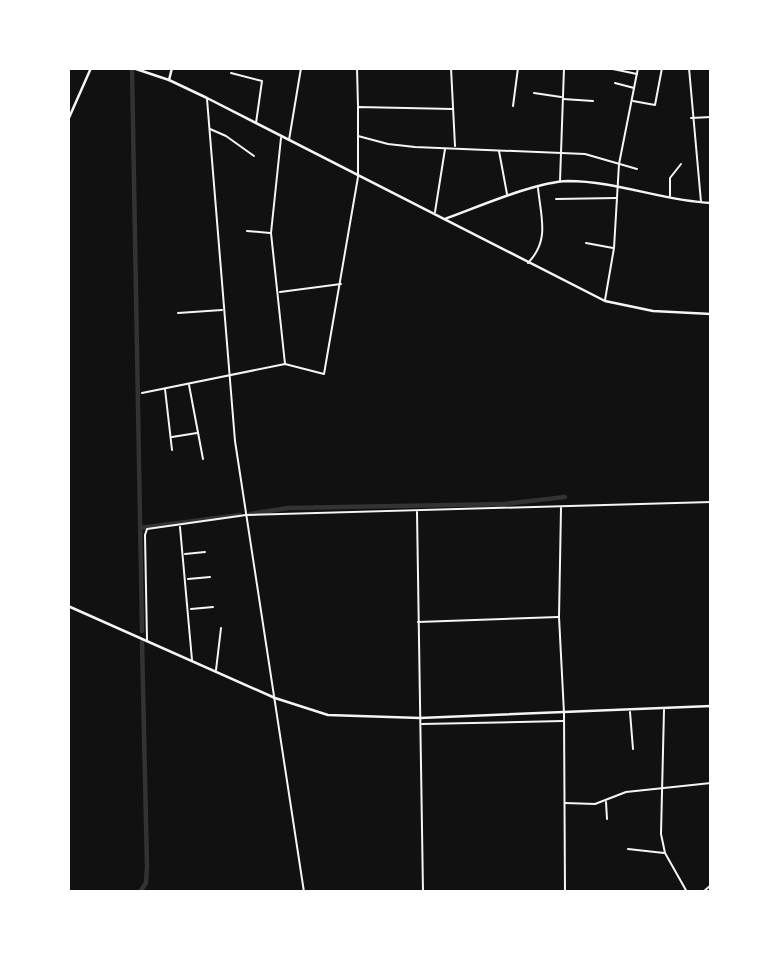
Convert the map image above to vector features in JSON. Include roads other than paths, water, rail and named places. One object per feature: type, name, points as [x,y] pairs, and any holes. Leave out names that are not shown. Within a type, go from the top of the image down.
[{"type":"street","points":[[68,120],[91,68]]},
{"type":"street","points":[[169,79],[172,68]]},
{"type":"street","points":[[288,141],[301,68]]},
{"type":"street","points":[[142,393],[285,364],[324,374],[342,284],[358,177],[357,68]]},
{"type":"street","points":[[451,68],[455,147]]},
{"type":"street","points":[[513,106],[518,68]]},
{"type":"street","points":[[560,182],[564,68]]},
{"type":"street","points":[[608,68],[637,74]]},
{"type":"street","points":[[605,301],[614,248],[619,164],[638,68]]},
{"type":"street","points":[[632,101],[655,106],[662,68]]},
{"type":"street","points":[[689,68],[691,118],[701,203]]},
{"type":"street","points":[[135,69],[169,79],[605,301],[632,308],[711,314]]},
{"type":"street","points":[[231,73],[262,81],[256,124]]},
{"type":"street","points":[[615,83],[635,88]]},
{"type":"street","points":[[620,91],[622,85]]},
{"type":"street","points":[[534,93],[593,101]]},
{"type":"street","points":[[207,98],[228,375],[246,515],[304,892]]},
{"type":"street","points":[[358,107],[453,108]]},
{"type":"street","points":[[691,118],[711,117]]},
{"type":"street","points":[[209,129],[226,136],[254,156]]},
{"type":"street","points":[[358,136],[388,144],[585,154],[637,169]]},
{"type":"street","points":[[281,137],[271,233],[285,364]]},
{"type":"street","points":[[434,214],[445,148]]},
{"type":"street","points":[[499,150],[507,197]]},
{"type":"street","points":[[670,196],[670,178],[681,164]]},
{"type":"street","points":[[444,219],[560,182],[619,186],[711,203]]},
{"type":"street","points":[[528,263],[539,251],[542,241],[538,188]]},
{"type":"street","points":[[556,199],[618,198]]},
{"type":"street","points":[[247,230],[271,233]]},
{"type":"street","points":[[586,243],[614,248]]},
{"type":"street","points":[[279,292],[342,284]]},
{"type":"street","points":[[178,313],[223,310]]},
{"type":"street","points":[[189,384],[203,459]]},
{"type":"street","points":[[164,388],[172,450]]},
{"type":"street","points":[[170,437],[198,433]]},
{"type":"street","points":[[147,640],[145,532],[246,515],[711,502]]},
{"type":"street","points":[[561,508],[559,617],[564,713],[565,892]]},
{"type":"street","points":[[416,512],[423,892]]},
{"type":"street","points":[[180,526],[190,609],[192,660]]},
{"type":"street","points":[[184,554],[205,552]]},
{"type":"street","points":[[187,579],[210,577]]},
{"type":"street","points":[[68,606],[275,698],[328,715],[420,718],[711,706]]},
{"type":"street","points":[[190,609],[213,607]]},
{"type":"street","points":[[418,622],[559,617]]},
{"type":"street","points":[[216,671],[221,628]]},
{"type":"street","points":[[664,709],[660,834],[665,853],[687,892]]},
{"type":"street","points":[[630,710],[633,750]]},
{"type":"street","points":[[421,724],[564,720]]},
{"type":"street","points":[[564,803],[595,804],[626,792],[711,783]]},
{"type":"street","points":[[606,801],[607,819]]},
{"type":"street","points":[[628,849],[665,853]]},
{"type":"street","points":[[703,892],[711,885]]},
{"type":"waterway","points":[[132,68],[142,631]]},
{"type":"waterway","points":[[250,514],[288,508],[504,504],[565,497]]},
{"type":"waterway","points":[[140,528],[240,515]]},
{"type":"waterway","points":[[140,892],[146,883],[147,867],[142,642]]}]
